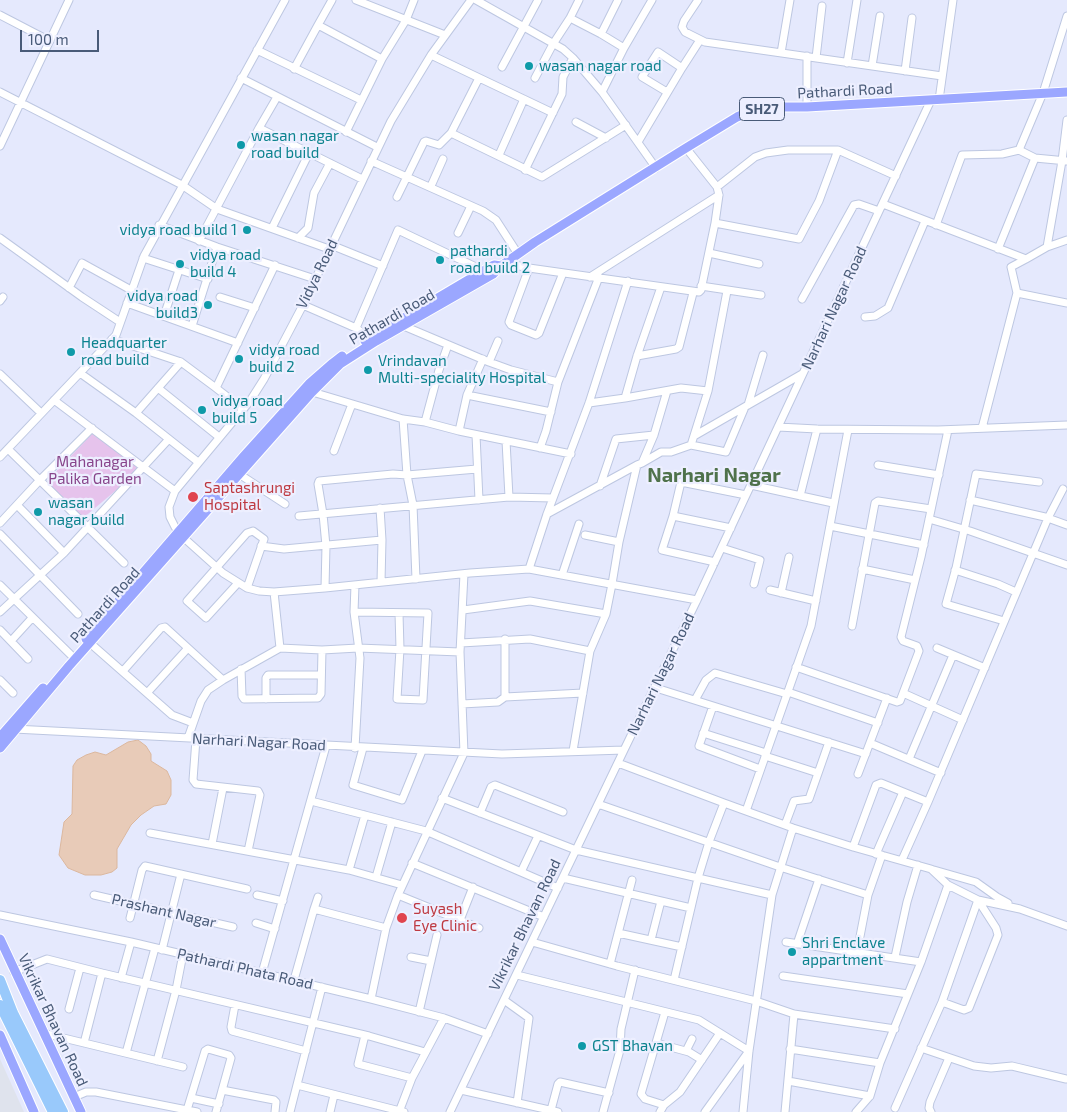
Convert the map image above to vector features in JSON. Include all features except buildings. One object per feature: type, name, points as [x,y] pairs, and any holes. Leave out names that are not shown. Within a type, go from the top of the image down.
[{"type":"highway","points":[[0,980],[13,1012],[63,1112]]},
{"type":"highway","points":[[0,1005],[53,1112]]},
{"type":"main road","name":"Pathardi Road","points":[[73,658],[90,643],[181,535],[239,474],[309,390],[340,364],[372,340],[483,275],[493,274],[518,254],[733,119],[751,111],[769,108],[1067,92]]},
{"type":"main road","points":[[0,748],[12,728],[309,390]]},
{"type":"main road","points":[[0,736],[12,728]]},
{"type":"main road","name":"Vikrikar Bhavan Road","points":[[1,943],[81,1112]]},
{"type":"main road","points":[[0,1035],[34,1112]]},
{"type":"street","points":[[0,146],[69,0]]},
{"type":"street","points":[[0,457],[116,335],[143,258],[285,0]]},
{"type":"street","points":[[294,69],[332,0]]},
{"type":"street","points":[[356,0],[445,35]]},
{"type":"street","points":[[346,132],[382,59],[406,20],[414,0]]},
{"type":"street","name":"Vidya Road","points":[[181,535],[172,522],[169,513],[175,491],[243,409],[268,372],[303,305],[378,147],[414,81],[470,0]]},
{"type":"street","points":[[476,0],[553,44],[573,58],[602,92],[656,168]]},
{"type":"street","points":[[502,67],[538,0]]},
{"type":"street","points":[[535,78],[579,0]]},
{"type":"street","points":[[601,34],[618,0]]},
{"type":"street","points":[[602,92],[624,48],[652,0]]},
{"type":"street","points":[[698,0],[682,26],[685,32],[700,40],[722,45],[942,76]]},
{"type":"street","points":[[781,53],[790,0]]},
{"type":"street","points":[[847,62],[857,0]]},
{"type":"street","name":"Narhari Nagar Road","points":[[12,728],[464,753],[502,754],[624,750],[656,688],[881,207],[935,100],[942,76],[952,0]]},
{"type":"street","points":[[816,58],[822,6]]},
{"type":"street","points":[[0,15],[50,41]]},
{"type":"street","points":[[872,66],[880,16]]},
{"type":"street","points":[[1019,150],[1043,93],[1067,16]]},
{"type":"street","points":[[570,18],[624,48]]},
{"type":"street","points":[[905,71],[912,18]]},
{"type":"street","points":[[318,26],[382,59]]},
{"type":"street","points":[[638,142],[700,40]]},
{"type":"street","points":[[257,50],[361,100]]},
{"type":"street","points":[[667,92],[642,77],[658,52],[682,68]]},
{"type":"street","points":[[431,55],[553,113]]},
{"type":"street","points":[[807,56],[807,107]]},
{"type":"street","points":[[525,170],[562,94],[563,77],[573,58]]},
{"type":"street","points":[[242,78],[378,147]]},
{"type":"street","points":[[397,197],[424,142],[439,145],[451,133],[479,78]]},
{"type":"street","points":[[0,92],[182,185],[217,209],[383,266]]},
{"type":"street","points":[[199,241],[277,97]]},
{"type":"street","points":[[499,156],[524,99]]},
{"type":"street","points":[[1047,247],[1065,161],[1067,120]]},
{"type":"street","points":[[576,122],[606,138]]},
{"type":"street","points":[[451,133],[542,177],[626,125]]},
{"type":"street","points":[[259,128],[362,179]]},
{"type":"street","points":[[503,265],[599,277],[693,292],[700,291],[715,223],[718,195],[716,187],[686,148]]},
{"type":"street","points":[[716,187],[750,160],[766,153],[788,150],[838,150],[896,176]]},
{"type":"street","points":[[715,223],[799,239],[818,201],[838,150]]},
{"type":"street","points":[[936,225],[962,156],[1002,154],[1019,150],[1035,158],[1065,161]]},
{"type":"street","points":[[272,228],[309,153]]},
{"type":"street","points":[[998,249],[1035,158]]},
{"type":"street","points":[[431,186],[443,159]]},
{"type":"street","points":[[371,161],[484,211],[496,220],[518,254]]},
{"type":"street","points":[[298,238],[308,228],[314,193],[330,163]]},
{"type":"street","points":[[590,277],[718,195]]},
{"type":"street","points":[[802,298],[854,206],[859,204],[881,207],[925,221],[1026,259]]},
{"type":"street","points":[[458,233],[471,206]]},
{"type":"street","points":[[866,316],[875,316],[888,308],[925,221]]},
{"type":"street","points":[[160,225],[199,241],[315,279]]},
{"type":"street","points":[[356,328],[398,230],[478,268],[483,275]]},
{"type":"street","points":[[0,238],[120,322]]},
{"type":"street","points":[[982,428],[1017,293],[1011,267],[1047,247],[1067,240]]},
{"type":"street","points":[[192,326],[217,247]]},
{"type":"street","points":[[709,253],[759,264]]},
{"type":"street","points":[[143,258],[208,279]]},
{"type":"street","points":[[69,288],[82,263],[131,290]]},
{"type":"street","points":[[216,388],[275,265]]},
{"type":"street","points":[[529,268],[509,322],[511,325],[536,335],[539,333],[563,273]]},
{"type":"street","points":[[164,316],[179,270]]},
{"type":"street","points":[[540,448],[558,382],[599,277]]},
{"type":"street","points":[[529,569],[547,514],[589,403],[628,282]]},
{"type":"street","points":[[701,286],[761,295]]},
{"type":"street","points":[[625,398],[637,356],[661,287]]},
{"type":"street","points":[[691,445],[708,391],[727,290]]},
{"type":"street","points":[[637,356],[679,347],[693,292]]},
{"type":"street","points":[[1017,293],[1067,304]]},
{"type":"street","points":[[220,298],[255,308]]},
{"type":"street","points":[[127,303],[238,343]]},
{"type":"street","points":[[303,305],[356,328],[372,340]]},
{"type":"street","points":[[400,324],[486,361],[511,370],[558,382]]},
{"type":"street","points":[[112,339],[181,362],[243,409]]},
{"type":"street","points":[[459,432],[467,395],[498,341]]},
{"type":"street","points":[[425,422],[448,345]]},
{"type":"street","points":[[547,514],[661,452],[672,452],[691,445],[726,452],[746,406],[763,355]]},
{"type":"street","points":[[136,413],[181,362]]},
{"type":"street","points":[[80,373],[136,413],[198,462]]},
{"type":"street","points":[[694,436],[803,373]]},
{"type":"street","points":[[0,374],[41,414]]},
{"type":"street","points":[[158,388],[219,437]]},
{"type":"street","points":[[589,403],[683,388],[708,391]]},
{"type":"street","points":[[309,390],[403,419],[425,422],[459,432],[570,454]]},
{"type":"street","points":[[573,751],[590,651],[606,614],[618,542],[639,464],[654,435],[667,392]]},
{"type":"street","points":[[467,395],[551,412]]},
{"type":"street","points":[[54,400],[175,491]]},
{"type":"street","points":[[334,451],[352,404]]},
{"type":"street","points":[[403,419],[407,475],[413,505],[416,579]]},
{"type":"street","points":[[778,427],[848,430],[948,430],[1067,425]]},
{"type":"street","points":[[0,523],[92,428]]},
{"type":"street","points":[[800,496],[817,429]]},
{"type":"street","points":[[746,811],[809,633],[848,430]]},
{"type":"street","points":[[796,667],[899,702],[919,651],[917,646],[903,641],[901,637],[924,545],[948,430]]},
{"type":"street","points":[[476,435],[479,500]]},
{"type":"street","points":[[600,486],[616,440],[654,435]]},
{"type":"street","points":[[0,612],[64,552],[169,439]]},
{"type":"street","points":[[506,441],[509,497]]},
{"type":"street","points":[[8,449],[86,528],[124,563]]},
{"type":"street","points":[[878,465],[938,475]]},
{"type":"street","points":[[326,588],[326,546],[318,484],[320,480],[477,469]]},
{"type":"street","points":[[239,474],[285,504]]},
{"type":"street","points":[[1004,621],[946,604],[976,474],[1039,482]]},
{"type":"street","points":[[715,562],[662,550],[681,482],[746,495]]},
{"type":"street","points":[[751,485],[833,503]]},
{"type":"street","points":[[902,860],[941,773],[1048,518],[1063,488]]},
{"type":"street","points":[[299,516],[509,497],[553,498]]},
{"type":"street","points":[[970,500],[1048,518],[1067,526]]},
{"type":"street","points":[[852,626],[874,504],[877,501],[932,509]]},
{"type":"street","points":[[16,505],[64,552]]},
{"type":"street","points":[[380,508],[382,540],[381,582]]},
{"type":"street","points":[[673,516],[731,528]]},
{"type":"street","points":[[929,520],[1067,565]]},
{"type":"street","points":[[562,575],[578,524]]},
{"type":"street","points":[[830,526],[924,545]]},
{"type":"street","points":[[238,582],[208,618],[205,618],[187,600],[249,531],[256,532],[264,539],[247,588]]},
{"type":"street","points":[[0,534],[78,614]]},
{"type":"street","points":[[181,535],[216,567],[247,588],[259,591],[274,592],[326,588],[529,569],[697,600]]},
{"type":"street","points":[[585,535],[618,542]]},
{"type":"street","points":[[261,546],[284,549],[382,540]]},
{"type":"street","points":[[722,548],[760,560],[754,584]]},
{"type":"street","points":[[780,593],[789,557]]},
{"type":"street","points":[[862,569],[915,580]]},
{"type":"street","points":[[955,570],[1016,592]]},
{"type":"street","points":[[371,999],[386,928],[398,895],[464,753],[460,652],[464,574]]},
{"type":"street","points":[[0,585],[73,658]]},
{"type":"street","points":[[354,585],[354,612],[360,658],[359,748],[353,785],[402,800],[422,751]]},
{"type":"street","points":[[770,590],[816,601]]},
{"type":"street","points":[[274,592],[280,648]]},
{"type":"street","points":[[463,610],[530,601],[606,614]]},
{"type":"street","points":[[354,612],[428,613],[423,700],[397,699],[400,650],[399,613]]},
{"type":"street","points":[[10,641],[32,618]]},
{"type":"street","points":[[123,671],[163,627],[223,680]]},
{"type":"street","points":[[0,630],[28,659]]},
{"type":"street","points":[[461,643],[505,639],[535,639],[590,651]]},
{"type":"street","points":[[505,639],[505,697]]},
{"type":"street","points":[[90,643],[172,715],[192,723]]},
{"type":"street","points":[[147,693],[188,648]]},
{"type":"street","points":[[188,738],[192,723],[208,690],[241,669],[280,648],[322,650],[358,648],[460,652]]},
{"type":"street","points":[[937,648],[984,668]]},
{"type":"street","points":[[241,669],[243,698],[318,698],[321,694],[322,650]]},
{"type":"street","points":[[908,759],[953,655]]},
{"type":"street","points":[[695,700],[706,680],[715,673],[787,693],[878,723]]},
{"type":"street","points":[[266,699],[266,678],[268,675],[322,675]]},
{"type":"street","points":[[0,680],[14,693]]},
{"type":"street","points":[[656,688],[866,754]]},
{"type":"street","points":[[462,704],[498,702],[505,697],[583,693]]},
{"type":"street","points":[[903,693],[963,720]]},
{"type":"street","points":[[858,774],[887,698]]},
{"type":"street","points":[[713,706],[698,744],[700,748],[760,769]]},
{"type":"street","points":[[703,733],[818,773]]},
{"type":"street","points":[[196,739],[194,782],[198,785],[258,791],[260,796],[248,851]]},
{"type":"street","points":[[785,825],[794,800],[809,799],[829,742]]},
{"type":"street","points":[[870,742],[941,773]]},
{"type":"street","points":[[262,973],[326,746]]},
{"type":"street","name":"Vikrikar Bhavan Road","points":[[450,1112],[624,750]]},
{"type":"street","points":[[618,762],[793,828],[976,882],[997,897],[1020,909],[1067,926]]},
{"type":"street","points":[[853,847],[876,784],[881,783],[928,802]]},
{"type":"street","points":[[480,813],[491,787],[495,785],[563,812]]},
{"type":"street","points":[[212,844],[223,788]]},
{"type":"street","points":[[857,952],[868,895],[879,854],[903,792]]},
{"type":"street","points":[[442,798],[576,850],[772,895]]},
{"type":"street","points":[[311,800],[426,832],[558,888]]},
{"type":"street","points":[[674,980],[698,878],[724,803]]},
{"type":"street","points":[[598,804],[780,867],[868,895]]},
{"type":"street","points":[[349,870],[365,815]]},
{"type":"street","points":[[376,877],[392,822]]},
{"type":"street","points":[[743,1112],[749,1051],[772,895],[793,828]]},
{"type":"street","points":[[150,833],[349,870],[402,885]]},
{"type":"street","points":[[521,872],[538,836]]},
{"type":"street","points":[[412,863],[544,917]]},
{"type":"street","points":[[895,957],[907,902],[918,865]]},
{"type":"street","points":[[130,918],[144,867],[247,890]]},
{"type":"street","points":[[932,869],[948,886],[978,900],[1020,909]]},
{"type":"street","points":[[126,1053],[145,984],[172,913],[181,874]]},
{"type":"street","points":[[563,878],[691,908]]},
{"type":"street","points":[[798,944],[819,879]]},
{"type":"street","points":[[610,964],[632,880]]},
{"type":"street","points":[[856,1112],[870,1096],[880,1064],[921,962],[948,886]]},
{"type":"street","points":[[460,920],[473,888]]},
{"type":"street","name":"Prashant Nagar","points":[[94,895],[233,927]]},
{"type":"street","points":[[258,895],[283,901]]},
{"type":"street","points":[[398,895],[479,928]]},
{"type":"street","points":[[294,980],[318,897]]},
{"type":"street","points":[[895,1108],[942,1002],[978,900]]},
{"type":"street","points":[[942,1002],[964,1010],[969,1008],[998,935],[978,900]]},
{"type":"street","points":[[652,940],[661,901]]},
{"type":"street","points":[[314,909],[386,928]]},
{"type":"street","name":"Pathardi Phata Road","points":[[0,915],[131,942],[294,980],[444,1018],[488,1034]]},
{"type":"street","points":[[256,923],[275,929]]},
{"type":"street","points":[[618,933],[682,947]]},
{"type":"street","points":[[419,1012],[437,935]]},
{"type":"street","points":[[121,978],[131,942]]},
{"type":"street","points":[[532,942],[756,1001],[794,1014],[895,1029]]},
{"type":"street","points":[[786,942],[921,962]]},
{"type":"street","points":[[157,1061],[176,990],[183,954]]},
{"type":"street","points":[[410,956],[431,962]]},
{"type":"street","points":[[14,972],[48,959],[425,1052]]},
{"type":"street","points":[[69,1009],[80,968]]},
{"type":"street","points":[[603,1112],[620,1050],[621,1029],[635,970]]},
{"type":"street","points":[[84,1043],[102,973]]},
{"type":"street","points":[[516,975],[699,1020],[749,1051]]},
{"type":"street","points":[[783,976],[908,994]]},
{"type":"street","points":[[290,1112],[322,987]]},
{"type":"street","points":[[504,1000],[529,1018],[517,1103]]},
{"type":"street","points":[[235,1005],[232,1031],[306,1051]]},
{"type":"street","points":[[665,1012],[641,1094],[644,1099],[662,1109],[680,1092],[720,1033]]},
{"type":"street","points":[[785,1112],[794,1014]]},
{"type":"street","points":[[297,1085],[401,1112],[412,1078],[444,1018]]},
{"type":"street","points":[[44,1033],[183,1067]]},
{"type":"street","points":[[365,1036],[358,1064],[412,1078]]},
{"type":"street","points":[[686,1051],[692,1039]]},
{"type":"street","points":[[656,1043],[686,1051],[702,1060]]},
{"type":"street","points":[[187,1110],[205,1051],[208,1048],[230,1056],[216,1112]]},
{"type":"street","points":[[922,1048],[984,1068],[1012,1066],[1066,1079]]},
{"type":"street","points":[[790,1049],[880,1064]]},
{"type":"street","points":[[705,1112],[749,1051]]},
{"type":"street","points":[[931,1112],[929,1108],[930,1102],[949,1058]]},
{"type":"street","points":[[461,1090],[555,1111],[558,1084],[560,1082],[609,1093]]},
{"type":"street","points":[[788,1082],[870,1096]]},
{"type":"street","points":[[222,1090],[274,1100],[276,1102],[275,1112]]},
{"type":"street","points":[[74,1097],[86,1092],[96,1092],[197,1112]]},
{"type":"street","points":[[330,1112],[334,1094]]},
{"type":"street","points":[[191,1098],[219,1104]]},
{"type":"shaded area","points":[[138,740],[146,746],[151,754],[151,761],[167,771],[171,780],[171,795],[166,804],[154,806],[131,825],[117,849],[117,868],[112,872],[101,875],[85,875],[68,868],[59,855],[64,822],[72,814],[73,766],[77,760],[86,755],[95,752],[106,755],[128,742]]},
{"type":"shaded area","points":[[0,1059],[24,1112],[0,1112]]},
{"type":"green space","name":"Mahanagar Palika Garden","points":[[93,433],[140,470],[82,519],[46,482]]},
{"type":"place","name":"wasan nagar road","points":[[529,66]]},
{"type":"place","name":"wasan nagar road build","points":[[241,145]]},
{"type":"place","name":"vidya road build 1","points":[[247,230]]},
{"type":"place","name":"pathardi road build 2","points":[[440,260]]},
{"type":"place","name":"vidya road build 4","points":[[180,264]]},
{"type":"place","name":"vidya road build3","points":[[208,305]]},
{"type":"place","name":"Headquarter road build","points":[[71,352]]},
{"type":"place","name":"vidya road build 2","points":[[239,359]]},
{"type":"place","name":"Vrindavan Multi-speciality Hospital","points":[[368,370]]},
{"type":"place","name":"vidya road build 5","points":[[202,410]]},
{"type":"place","name":"Saptashrungi Hospital","points":[[193,497]]},
{"type":"place","name":"wasan nagar build","points":[[38,512]]},
{"type":"place","name":"Suyash Eye Clinic","points":[[402,918]]},
{"type":"place","name":"Shri Enclave appartment","points":[[792,952]]},
{"type":"place","name":"GST Bhavan","points":[[582,1046]]},
{"type":"district","name":"Narhari Nagar","points":[[714,475]]}]
